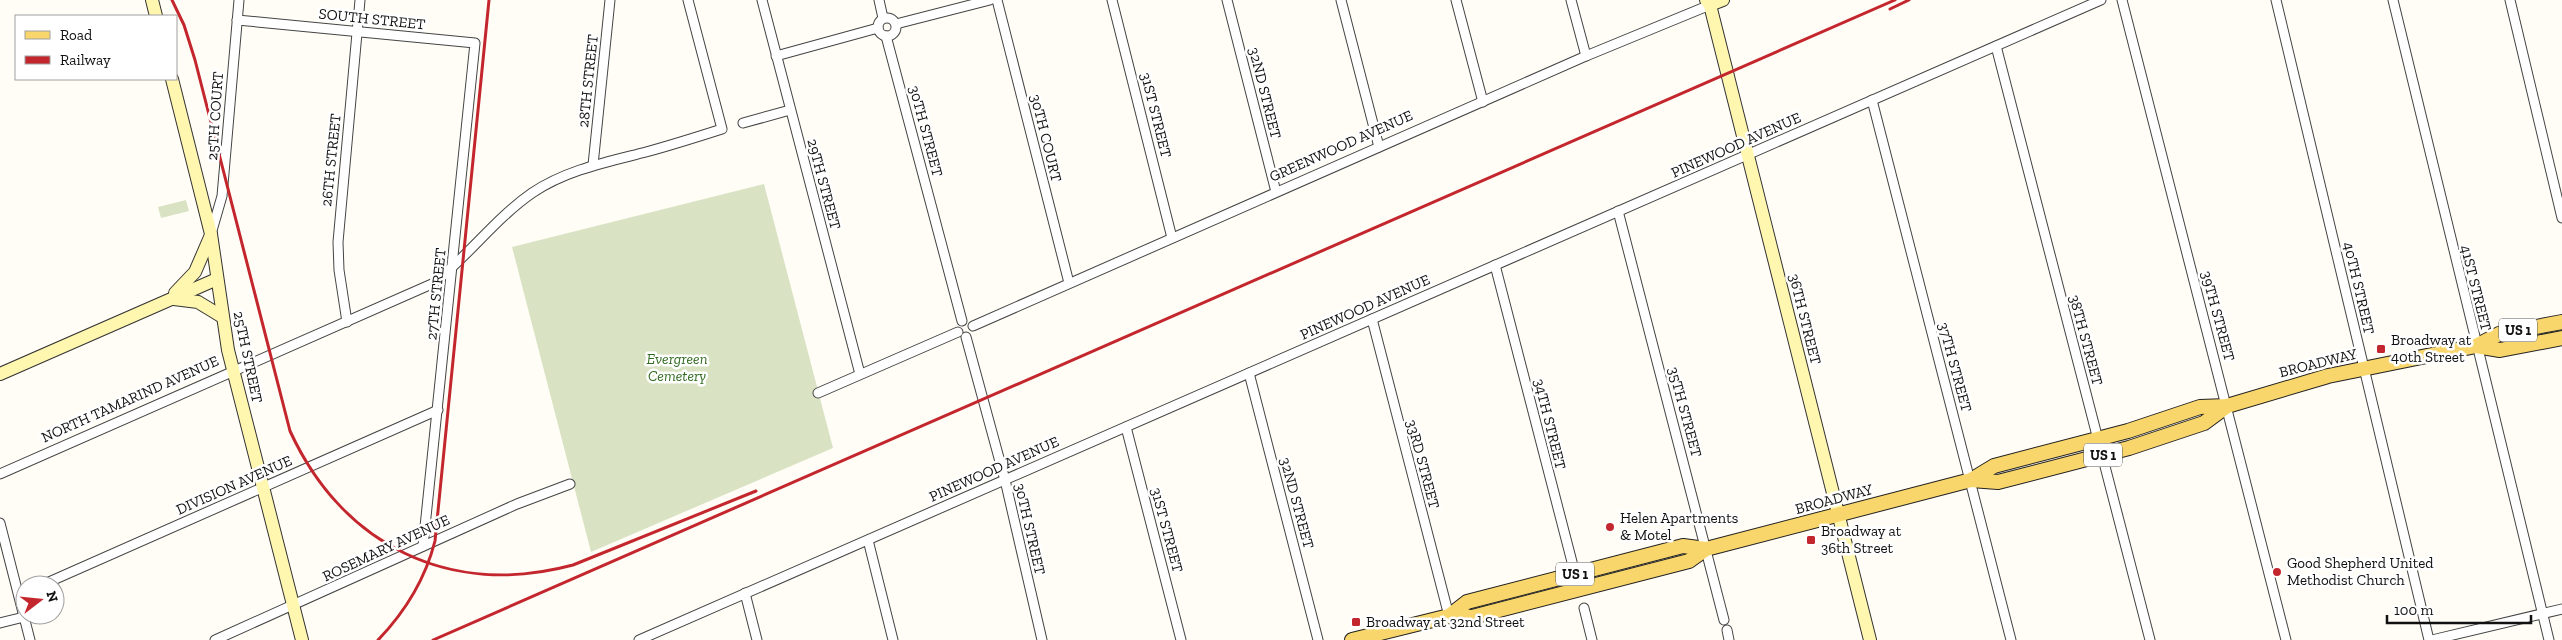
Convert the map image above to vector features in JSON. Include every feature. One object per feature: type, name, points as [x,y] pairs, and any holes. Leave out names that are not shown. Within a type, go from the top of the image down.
[{"type":"main road","name":"BROADWAY","points":[[1352,640],[1449,616],[1472,617],[1689,561],[1706,549],[1970,480],[1994,466],[2098,439],[2200,407],[2228,406],[2296,384],[2364,368],[2476,346],[2499,334],[2562,322]]},
{"type":"main road","name":"BROADWAY","points":[[2476,346],[2500,350],[2562,338]]},
{"type":"main road","name":"BROADWAY","points":[[1970,480],[1998,482],[2102,455],[2204,423],[2228,406]]},
{"type":"main road","name":"BROADWAY","points":[[1449,616],[1467,602],[1683,546],[1706,549]]},
{"type":"street","points":[[152,0],[156,15]]},
{"type":"street","name":"25TH COURT","points":[[211,234],[222,196],[239,0]]},
{"type":"street","name":"26TH STREET","points":[[348,322],[339,270],[338,242],[360,0]]},
{"type":"street","name":"28TH STREET","points":[[594,166],[610,0]]},
{"type":"street","name":"NORTH TAMARIND AVENUE","points":[[0,474],[434,283],[452,269],[514,208],[532,193],[568,174],[678,144],[722,129],[688,0]]},
{"type":"street","name":"29TH STREET","points":[[762,0],[860,374]]},
{"type":"street","points":[[879,0],[883,18]]},
{"type":"street","points":[[896,24],[990,0]]},
{"type":"street","name":"30TH COURT","points":[[997,0],[1069,283]]},
{"type":"street","name":"31ST STREET","points":[[1112,0],[1172,238]]},
{"type":"street","name":"32ND STREET","points":[[1227,0],[1276,192]]},
{"type":"street","points":[[1340,0],[1379,147]]},
{"type":"street","points":[[1456,0],[1483,102]]},
{"type":"street","points":[[1571,0],[1586,56]]},
{"type":"street","name":"GREENWOOD AVENUE","points":[[973,326],[1709,2],[1723,0]]},
{"type":"street","name":"PINEWOOD AVENUE","points":[[639,640],[2101,0]]},
{"type":"street","name":"39TH STREET","points":[[2122,0],[2228,406],[2286,640]]},
{"type":"street","name":"40TH STREET","points":[[2276,0],[2430,640]]},
{"type":"street","name":"41ST STREET","points":[[2393,0],[2549,640]]},
{"type":"street","points":[[2510,0],[2562,218]]},
{"type":"street","name":"36TH STREET","points":[[1709,2],[1870,640]]},
{"type":"street","points":[[883,18],[891,18],[896,24],[894,33],[886,36],[878,28],[879,22],[883,18]]},
{"type":"street","name":"SOUTH STREET","points":[[237,20],[475,43]]},
{"type":"street","points":[[776,56],[878,28]]},
{"type":"street","name":"30TH STREET","points":[[886,36],[962,321]]},
{"type":"street","name":"27TH STREET","points":[[423,546],[475,43]]},
{"type":"street","name":"38TH STREET","points":[[1996,46],[2150,640]]},
{"type":"street","name":"25TH STREET","points":[[172,80],[211,234],[222,316],[233,372],[302,640]]},
{"type":"street","name":"37TH STREET","points":[[1872,100],[2011,640]]},
{"type":"street","points":[[743,123],[790,110]]},
{"type":"street","name":"35TH STREET","points":[[1618,212],[1724,620]]},
{"type":"street","points":[[169,298],[195,272],[211,234]]},
{"type":"street","name":"34TH STREET","points":[[1495,265],[1579,589]]},
{"type":"street","points":[[0,374],[169,298],[217,280]]},
{"type":"street","points":[[169,298],[198,302],[222,316]]},
{"type":"street","name":"33RD STREET","points":[[1372,319],[1449,616]]},
{"type":"street","points":[[962,321],[967,321],[973,326],[972,333],[966,337],[958,332],[958,324],[962,321]]},
{"type":"street","points":[[818,393],[958,332]]},
{"type":"street","name":"30TH STREET","points":[[966,337],[1004,480],[1042,640]]},
{"type":"street","name":"32ND STREET","points":[[1249,373],[1318,640]]},
{"type":"street","name":"DIVISION AVENUE","points":[[65,575],[438,410]]},
{"type":"street","name":"31ST STREET","points":[[1126,427],[1181,640]]},
{"type":"street","name":"ROSEMARY AVENUE","points":[[215,640],[517,504],[570,484]]},
{"type":"street","points":[[0,523],[16,575]]},
{"type":"street","points":[[868,540],[893,640]]},
{"type":"street","points":[[745,594],[757,640]]},
{"type":"street","points":[[1584,608],[1592,640]]},
{"type":"street","points":[[2430,640],[2562,609]]},
{"type":"street","points":[[0,623],[15,619]]},
{"type":"street","points":[[26,625],[30,640]]},
{"type":"street","points":[[1727,630],[1729,640]]},
{"type":"green space","name":"Evergreen Cemetery","points":[[764,184],[833,448],[591,552],[512,247]]},
{"type":"green space","points":[[186,200],[189,211],[161,218],[158,207]]},
{"type":"railway","points":[[172,0],[184,25],[195,60],[290,431],[312,471],[339,505],[370,533],[405,554],[443,567],[484,574],[528,573],[573,565],[756,491]]},
{"type":"railway","points":[[378,640],[406,606],[420,582],[435,541],[489,0]]},
{"type":"railway","points":[[433,640],[1895,0]]},
{"type":"railway","points":[[1890,9],[1909,0]]},
{"type":"place","name":"Broadway at 40th Street","points":[[2381,349]]},
{"type":"place","name":"Helen Apartments & Motel","points":[[1610,527]]},
{"type":"place","name":"Broadway at 36th Street","points":[[1811,540]]},
{"type":"place","name":"Good Shepherd United Methodist Church","points":[[2277,572]]},
{"type":"place","name":"Broadway at 32nd Street","points":[[1356,622]]}]
